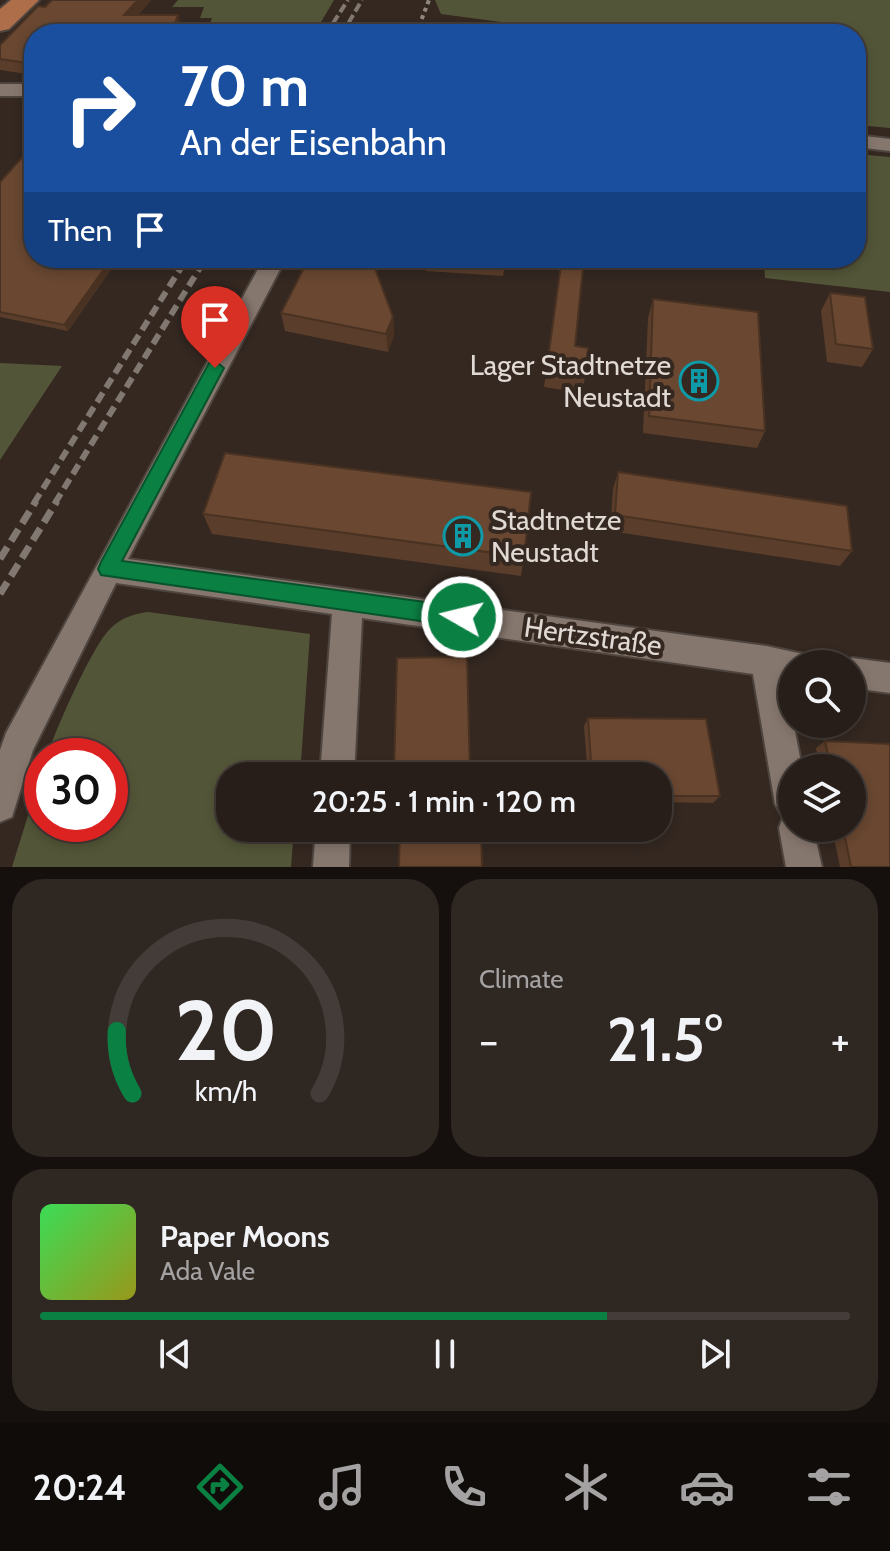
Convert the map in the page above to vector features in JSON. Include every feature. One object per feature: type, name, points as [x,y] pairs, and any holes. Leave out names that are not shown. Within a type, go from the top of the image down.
[{"type":"main road","points":[[0,23],[26,0]]},
{"type":"street","points":[[0,90],[24,90]]},
{"type":"street","points":[[866,142],[890,145]]},
{"type":"street","points":[[0,805],[18,745],[108,569],[270,268]]},
{"type":"street","name":"Hertzstraße","points":[[108,569],[778,663]]},
{"type":"street","points":[[338,762],[348,601]]},
{"type":"street","points":[[866,675],[890,678]]},
{"type":"street","points":[[331,867],[332,842]]},
{"type":"street","points":[[799,842],[804,867]]},
{"type":"path","points":[[420,24],[429,0]]},
{"type":"green space","points":[[178,0],[334,0],[320,24],[210,24],[212,18],[200,18],[204,7],[172,7]]},
{"type":"green space","points":[[435,0],[890,0],[890,128],[866,126],[866,24],[516,24],[441,14]]},
{"type":"green space","points":[[866,155],[890,157],[890,292],[765,278],[764,268],[866,268]]},
{"type":"green space","points":[[0,363],[62,366],[0,460]]},
{"type":"green space","points":[[148,612],[310,634],[301,762],[216,762],[216,842],[293,842],[291,867],[12,867],[24,828],[24,842],[128,842],[128,738],[54,738],[93,654],[113,626],[132,615]]},
{"type":"building","points":[[52,0],[138,0],[124,15],[178,15],[175,24],[24,24],[24,63],[0,59],[0,45],[38,6],[45,7]]},
{"type":"building","points":[[24,155],[24,268],[105,268],[64,325],[0,312],[0,182]]},
{"type":"building","points":[[304,268],[375,268],[393,317],[386,334],[281,313]]},
{"type":"building","points":[[561,268],[583,268],[575,346],[588,348],[585,378],[546,373]]},
{"type":"building","points":[[830,293],[865,297],[873,349],[836,344]]},
{"type":"building","name":"Lager Stadtnetze Neustadt","points":[[653,299],[758,312],[765,431],[649,416]]},
{"type":"building","points":[[225,453],[531,492],[524,557],[203,514]]},
{"type":"building","points":[[618,472],[847,506],[852,551],[615,515]]},
{"type":"building","points":[[467,657],[470,762],[394,762],[397,658]]},
{"type":"building","points":[[588,718],[706,719],[720,796],[672,796],[672,762],[591,762]]},
{"type":"building","points":[[825,741],[890,744],[890,867],[851,867],[846,842],[866,842],[866,754],[828,754]]},
{"type":"building","points":[[400,842],[481,842],[482,867],[399,867]]},
{"type":"railway","points":[[332,24],[348,0]]},
{"type":"railway","points":[[348,24],[362,0]]},
{"type":"railway","points":[[34,503],[181,268]]},
{"type":"railway","points":[[55,503],[200,268]]},
{"type":"railway","points":[[0,559],[36,501]]},
{"type":"railway","points":[[0,594],[57,501]]},
{"type":"place","name":"Lager Stadtnetze Neustadt","points":[[699,381]]},
{"type":"place","name":"Stadtnetze Neustadt","points":[[463,536]]},
{"type":"route","points":[[215,368],[108,569],[462,617]]}]
